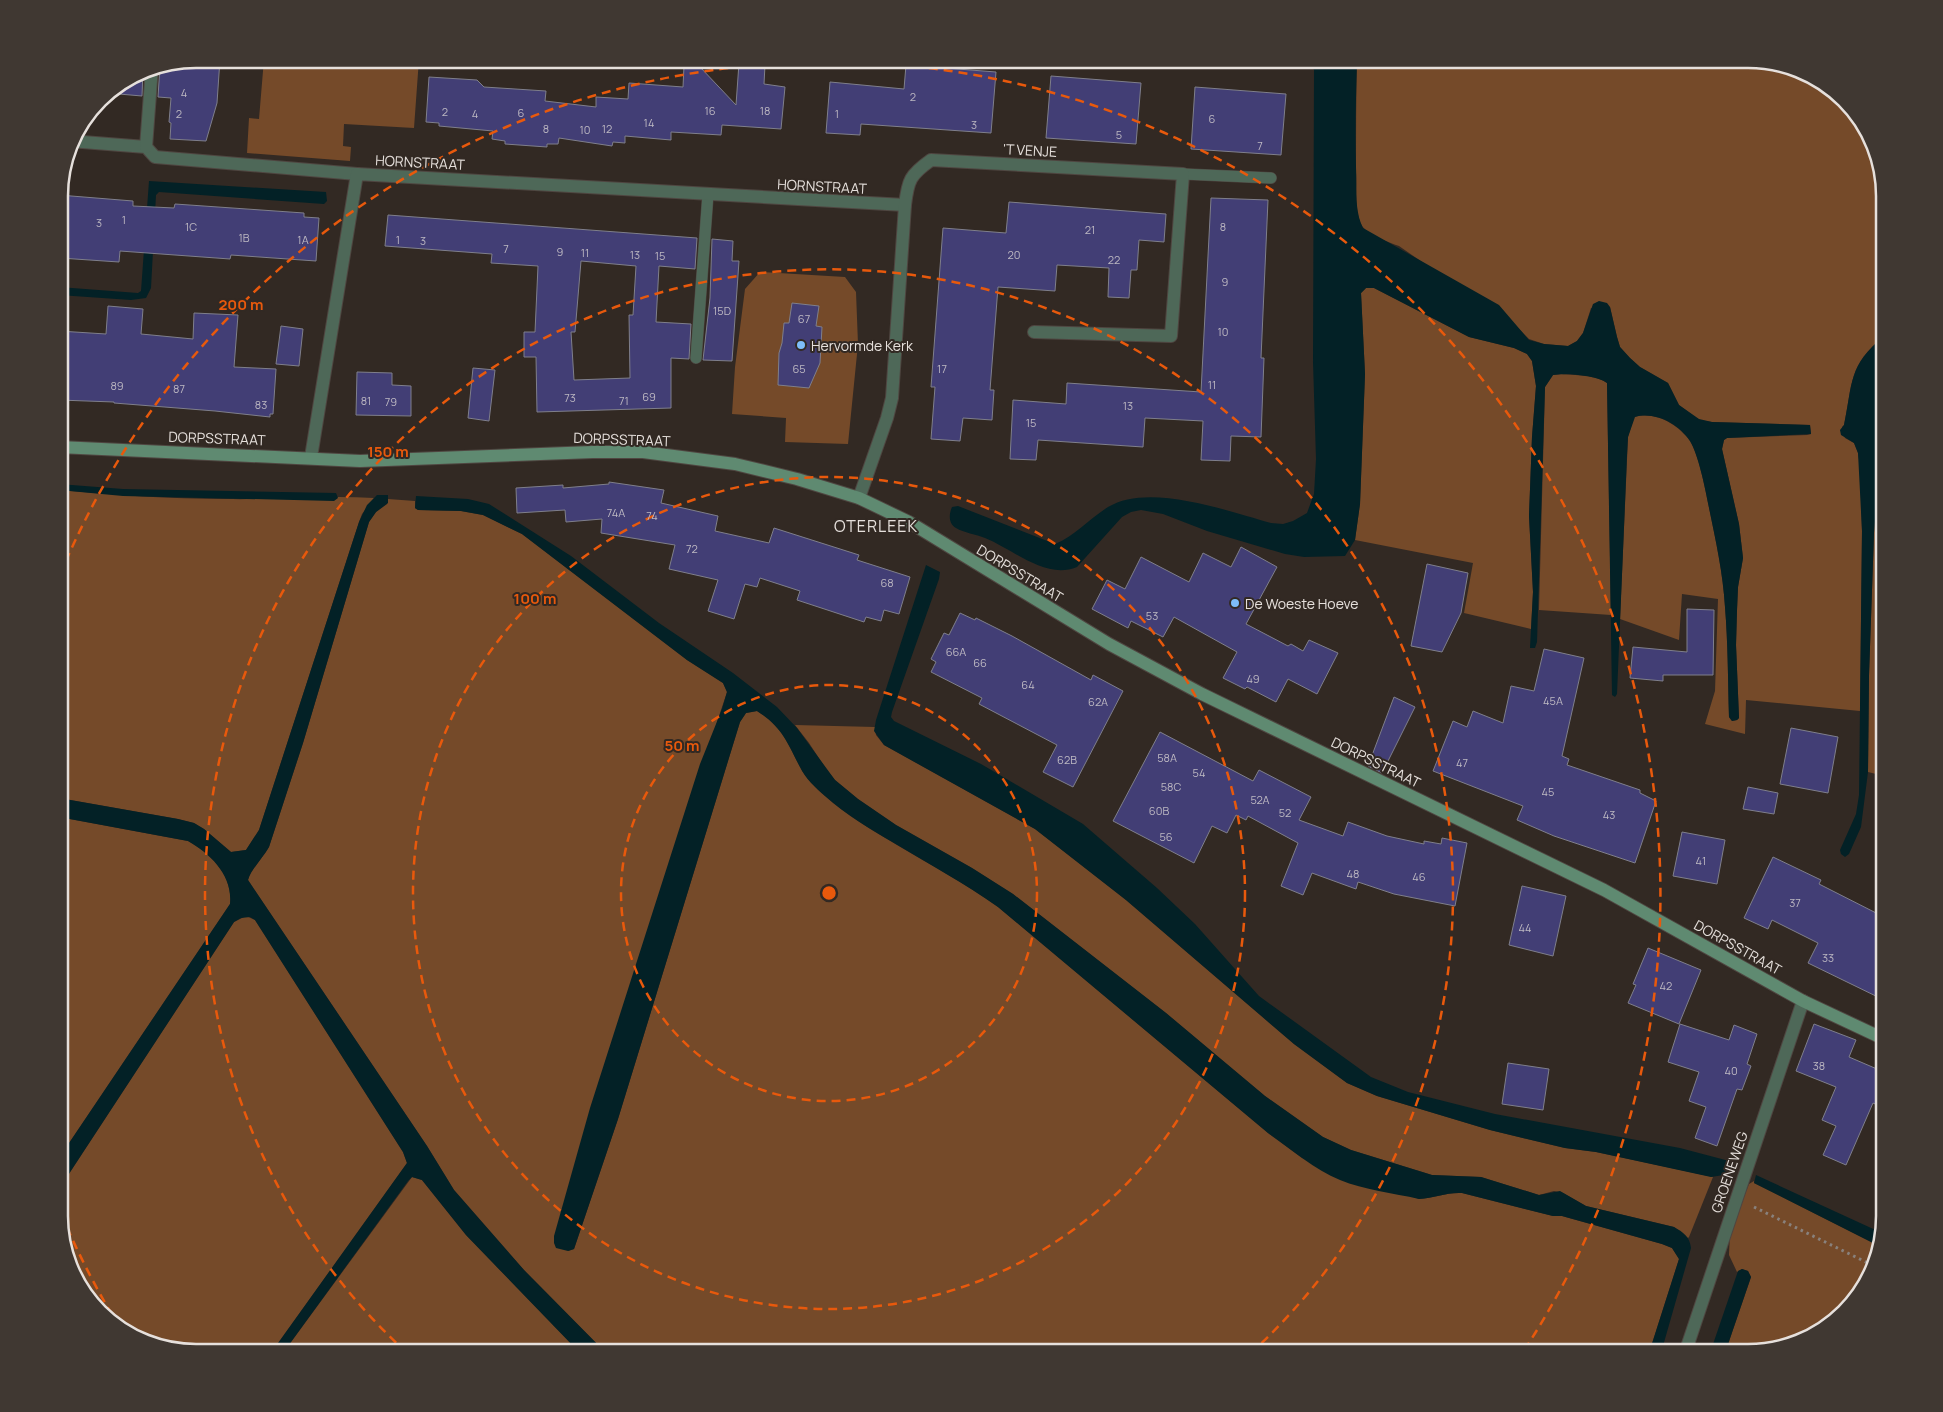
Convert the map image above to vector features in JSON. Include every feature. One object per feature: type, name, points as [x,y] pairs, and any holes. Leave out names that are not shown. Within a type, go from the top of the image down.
[{"type":"street","points":[[146,147],[151,75]]},
{"type":"street","points":[[79,142],[146,147],[155,157],[357,174]]},
{"type":"street","name":"'T VENJE","points":[[859,498],[888,418],[892,398],[905,205],[908,182],[918,169],[931,160],[1183,174]]},
{"type":"street","name":"HORNSTRAAT","points":[[311,457],[357,174],[905,205]]},
{"type":"street","points":[[1034,332],[1171,336],[1183,174]]},
{"type":"street","name":"DORPSSTRAAT","points":[[68,447],[311,457],[360,461],[593,452],[643,452],[735,464],[797,479],[859,498],[909,522],[1117,649],[1202,694],[1604,890],[1803,1001],[1876,1035]]},
{"type":"street","name":"GROENEWEG","points":[[1688,1344],[1735,1198],[1803,1001]]},
{"type":"lane","points":[[1183,174],[1271,178]]},
{"type":"lane","points":[[696,358],[708,194]]},
{"type":"path","points":[[1735,1198],[1867,1263]]},
{"type":"shaded area","points":[[263,68],[418,68],[414,128],[344,124],[343,146],[351,147],[350,161],[247,153],[249,118],[259,119]]},
{"type":"shaded area","points":[[1357,68],[1756,68],[1789,74],[1804,81],[1826,94],[1844,111],[1854,124],[1869,154],[1876,195],[1876,343],[1858,366],[1851,386],[1844,425],[1842,427],[1845,438],[1854,443],[1860,466],[1862,531],[1860,711],[1746,700],[1745,734],[1705,724],[1715,691],[1718,599],[1682,594],[1679,640],[1620,619],[1628,437],[1634,417],[1658,417],[1673,424],[1690,441],[1705,488],[1724,594],[1729,717],[1732,721],[1739,718],[1736,645],[1738,587],[1743,558],[1739,524],[1722,449],[1724,440],[1727,438],[1807,435],[1811,434],[1810,425],[1699,420],[1679,405],[1668,383],[1640,367],[1620,347],[1610,307],[1591,308],[1583,333],[1577,341],[1568,346],[1544,344],[1529,339],[1520,330],[1399,246],[1365,230],[1359,220],[1356,200]]},
{"type":"shaded area","points":[[760,272],[845,277],[856,292],[858,344],[848,444],[785,442],[786,418],[732,414],[735,367],[745,289]]},
{"type":"shaded area","points":[[1366,288],[1374,288],[1469,337],[1514,348],[1527,354],[1532,361],[1536,386],[1529,516],[1533,592],[1531,629],[1464,613],[1473,563],[1355,540],[1360,504],[1365,374],[1361,293]]},
{"type":"shaded area","points":[[1553,375],[1591,377],[1607,383],[1611,615],[1539,610],[1545,387]]},
{"type":"shaded area","points":[[68,491],[184,498],[374,498],[362,514],[359,522],[259,830],[246,850],[231,852],[204,829],[194,823],[68,800]]},
{"type":"shaded area","points":[[388,499],[415,501],[415,508],[418,510],[461,511],[483,515],[522,534],[687,660],[723,683],[727,692],[568,1251],[574,1249],[618,1119],[740,722],[746,713],[757,711],[778,729],[802,771],[814,786],[833,803],[869,828],[998,907],[1268,1133],[1302,1158],[1419,1199],[1451,1193],[1462,1193],[1553,1216],[1562,1216],[1672,1248],[1679,1259],[1652,1344],[597,1344],[524,1270],[454,1190],[427,1146],[248,880],[269,847],[303,743],[369,522],[376,512],[387,504]]},
{"type":"shaded area","points":[[1876,509],[1876,774],[1868,772]]},
{"type":"shaded area","points":[[795,725],[875,727],[876,735],[884,745],[1035,829],[1126,900],[1294,1044],[1347,1083],[1377,1096],[1490,1130],[1565,1148],[1596,1152],[1713,1177],[1689,1237],[1674,1227],[1586,1206],[1563,1193],[1554,1191],[1539,1195],[1481,1177],[1432,1175],[1351,1150],[1323,1137],[1265,1096],[1166,1013],[1013,894],[972,868],[896,825],[858,799],[835,780]]},
{"type":"shaded area","points":[[68,819],[188,841],[205,852],[219,866],[228,884],[230,904],[68,1145]]},
{"type":"shaded area","points":[[246,916],[255,920],[403,1152],[407,1163],[277,1344],[179,1343],[154,1338],[131,1327],[117,1318],[94,1295],[77,1266],[70,1242],[68,1175],[234,922]]},
{"type":"shaded area","points":[[412,1177],[422,1180],[466,1235],[571,1344],[290,1344]]},
{"type":"shaded area","points":[[1754,1181],[1754,1183],[1873,1243],[1869,1258],[1849,1295],[1832,1313],[1819,1323],[1781,1340],[1764,1343],[1728,1344],[1751,1277],[1748,1271],[1742,1269],[1737,1272],[1729,1255],[1730,1232],[1749,1184]]},
{"type":"water","points":[[1313,68],[1357,68],[1356,198],[1358,214],[1363,228],[1499,305],[1529,340],[1544,344],[1568,346],[1577,341],[1583,333],[1593,304],[1599,301],[1607,303],[1610,307],[1620,347],[1640,367],[1668,383],[1679,405],[1699,419],[1712,422],[1810,425],[1811,434],[1727,438],[1724,440],[1722,449],[1739,524],[1743,558],[1738,587],[1737,610],[1736,645],[1739,718],[1737,720],[1732,721],[1729,717],[1726,621],[1722,581],[1705,488],[1696,454],[1690,441],[1680,429],[1658,417],[1635,417],[1628,437],[1617,694],[1615,697],[1612,695],[1607,383],[1589,376],[1559,374],[1553,375],[1545,387],[1537,642],[1535,648],[1530,648],[1533,592],[1529,516],[1536,386],[1532,361],[1527,354],[1514,348],[1469,337],[1374,288],[1366,288],[1361,293],[1365,374],[1360,504],[1355,540],[1345,556],[1304,557],[1285,554],[1207,531],[1163,514],[1141,510],[1131,512],[1122,517],[1077,567],[1053,570],[1030,562],[996,543],[959,530],[953,526],[950,518],[951,510],[952,507],[958,506],[1055,544],[1069,537],[1108,507],[1125,500],[1145,497],[1188,501],[1271,523],[1283,524],[1307,513],[1314,494],[1316,459],[1313,362]]},
{"type":"water","points":[[149,181],[326,192],[327,201],[324,204],[159,192],[156,195],[151,288],[146,298],[131,300],[68,296],[68,288],[138,293],[141,291]]},
{"type":"water","points":[[1876,343],[1876,509],[1869,675],[1868,772],[1861,827],[1849,854],[1845,857],[1841,854],[1840,850],[1856,814],[1859,795],[1862,531],[1858,453],[1854,443],[1841,435],[1840,430],[1844,425],[1854,376],[1858,366]]},
{"type":"water","points":[[68,485],[123,489],[336,493],[338,498],[334,501],[123,496],[68,491]]},
{"type":"water","points":[[377,495],[388,495],[388,503],[376,512],[369,522],[303,743],[269,847],[248,880],[427,1146],[454,1190],[524,1270],[597,1344],[571,1344],[466,1235],[422,1180],[412,1177],[290,1344],[277,1344],[407,1163],[403,1152],[255,920],[250,917],[241,918],[234,922],[68,1175],[68,1145],[230,904],[230,894],[228,884],[219,867],[197,846],[188,841],[68,819],[68,800],[194,823],[231,852],[246,850],[259,830],[359,522],[367,505]]},
{"type":"water","points":[[416,496],[468,499],[489,504],[571,556],[659,623],[733,673],[777,707],[797,728],[835,780],[858,799],[896,825],[972,868],[1013,894],[1166,1013],[1265,1096],[1323,1137],[1351,1150],[1432,1175],[1481,1177],[1539,1195],[1560,1191],[1586,1206],[1674,1227],[1686,1235],[1691,1248],[1664,1344],[1652,1344],[1679,1259],[1672,1248],[1562,1216],[1553,1216],[1462,1193],[1451,1193],[1419,1199],[1359,1186],[1340,1180],[1321,1170],[1268,1133],[998,907],[867,827],[833,803],[814,786],[802,771],[778,729],[757,711],[746,713],[740,722],[618,1119],[574,1249],[568,1251],[556,1248],[554,1236],[590,1108],[700,764],[727,692],[723,683],[687,660],[522,534],[483,515],[461,511],[418,510],[415,508]]},
{"type":"water","points":[[926,565],[940,572],[939,579],[892,712],[891,717],[894,721],[981,764],[1083,824],[1157,888],[1195,924],[1259,996],[1371,1077],[1408,1092],[1495,1114],[1680,1148],[1733,1162],[1730,1174],[1711,1177],[1596,1152],[1565,1148],[1490,1130],[1377,1096],[1347,1083],[1294,1044],[1126,900],[1035,829],[884,745],[874,731],[876,720]]},
{"type":"water","points":[[1756,1175],[1874,1230],[1873,1243],[1754,1183]]},
{"type":"water","points":[[1742,1269],[1748,1271],[1751,1277],[1728,1344],[1713,1344],[1738,1271]]},
{"type":"building","points":[[187,68],[219,68],[217,103],[206,141],[170,139],[171,98],[158,97],[160,73]]},
{"type":"building","points":[[684,68],[701,68],[736,105],[739,68],[765,68],[764,84],[785,87],[781,129],[722,125],[721,135],[671,132],[671,140],[625,136],[625,143],[613,142],[612,146],[559,138],[558,144],[547,144],[547,147],[505,144],[505,141],[492,139],[493,131],[439,126],[439,123],[426,122],[429,77],[477,80],[484,87],[546,91],[545,101],[596,107],[596,97],[628,99],[629,83],[683,87]]},
{"type":"building","points":[[906,68],[945,68],[996,72],[991,133],[861,124],[860,135],[826,133],[830,82],[904,89]]},
{"type":"building","points":[[1051,76],[1141,83],[1136,144],[1046,138]]},
{"type":"building","points":[[143,79],[142,96],[117,94]]},
{"type":"building","points":[[1195,87],[1286,94],[1281,155],[1191,149]]},
{"type":"building","points":[[68,196],[133,201],[133,206],[174,208],[175,204],[304,213],[304,217],[319,218],[316,261],[231,255],[230,259],[120,251],[119,262],[68,259]]},
{"type":"building","points":[[1211,198],[1268,200],[1261,358],[1264,358],[1261,437],[1231,436],[1230,461],[1201,460],[1203,421],[1145,418],[1143,447],[1038,440],[1036,460],[1010,459],[1013,400],[1066,404],[1067,383],[1201,392]]},
{"type":"building","points":[[1009,202],[1166,214],[1164,242],[1139,240],[1137,270],[1131,270],[1129,298],[1108,297],[1109,268],[1057,265],[1055,291],[998,287],[990,390],[994,390],[992,420],[963,418],[960,441],[931,439],[935,387],[931,387],[943,228],[1006,233]]},
{"type":"building","points":[[388,215],[697,238],[695,269],[659,266],[656,322],[691,324],[689,359],[671,358],[671,408],[537,412],[536,357],[524,357],[524,332],[535,332],[538,266],[491,263],[492,254],[385,246]],"holes":[[[581,261],[636,266],[633,315],[629,315],[630,378],[574,380],[571,332],[575,332]]]},
{"type":"building","points":[[712,239],[733,241],[732,261],[739,261],[732,361],[703,360],[710,298]]},
{"type":"building","name":"Hervormde Kerk","points":[[792,303],[819,306],[816,326],[822,327],[820,363],[809,388],[778,385],[779,353],[784,323],[789,323]]},
{"type":"building","points":[[108,306],[143,309],[141,334],[193,339],[194,313],[238,315],[234,367],[276,369],[273,414],[270,414],[270,417],[114,402],[68,400],[68,332],[106,334]]},
{"type":"building","points":[[281,326],[303,329],[299,366],[276,364]]},
{"type":"building","points":[[473,368],[495,370],[489,421],[468,418]]},
{"type":"building","points":[[357,372],[392,373],[392,385],[411,386],[411,416],[356,415]]},
{"type":"building","points":[[609,482],[664,490],[661,503],[718,516],[715,531],[769,543],[774,528],[859,555],[857,560],[910,577],[899,614],[884,610],[881,621],[866,617],[864,622],[797,600],[800,591],[760,578],[757,587],[745,584],[734,619],[708,611],[718,580],[669,569],[675,545],[601,533],[602,519],[566,522],[565,510],[517,513],[516,488],[563,485],[563,488],[609,484]]},
{"type":"building","points":[[1241,547],[1277,567],[1246,624],[1288,646],[1291,644],[1303,651],[1309,640],[1338,653],[1317,694],[1288,679],[1276,702],[1247,687],[1245,689],[1223,678],[1237,652],[1174,617],[1163,637],[1131,621],[1128,628],[1092,609],[1107,580],[1125,589],[1141,557],[1189,582],[1203,553],[1231,567]]},
{"type":"building","points":[[1427,564],[1468,573],[1461,613],[1442,652],[1411,646]]},
{"type":"building","points":[[1687,609],[1714,610],[1713,675],[1663,675],[1663,681],[1630,678],[1633,647],[1687,652]]},
{"type":"building","points":[[960,613],[975,620],[976,618],[1012,636],[1091,680],[1093,675],[1123,691],[1073,787],[1043,772],[1057,745],[979,704],[982,698],[931,672],[936,662],[931,659],[944,633],[949,635]]},
{"type":"building","points":[[1544,649],[1584,658],[1562,756],[1569,759],[1567,765],[1640,790],[1640,793],[1656,801],[1635,863],[1554,836],[1517,820],[1523,806],[1433,771],[1453,721],[1467,727],[1473,711],[1503,723],[1511,686],[1534,691]]},
{"type":"building","points":[[1394,697],[1415,707],[1382,773],[1368,766]]},
{"type":"building","points":[[1791,728],[1838,737],[1828,793],[1780,784]]},
{"type":"building","points":[[1160,732],[1253,781],[1259,770],[1311,797],[1299,820],[1343,836],[1348,822],[1387,836],[1424,844],[1424,841],[1441,844],[1442,838],[1467,843],[1455,906],[1394,894],[1358,882],[1356,889],[1312,873],[1303,895],[1281,886],[1298,843],[1248,816],[1246,820],[1236,815],[1227,833],[1212,826],[1194,863],[1113,821]]},
{"type":"building","points":[[1748,787],[1778,793],[1774,814],[1743,809]]},
{"type":"building","points":[[1682,832],[1725,840],[1717,884],[1673,876]]},
{"type":"building","points":[[1773,857],[1821,880],[1819,884],[1876,913],[1876,996],[1808,963],[1818,943],[1772,920],[1768,929],[1744,918]]},
{"type":"building","points":[[1522,886],[1566,896],[1553,956],[1509,945]]},
{"type":"building","points":[[1648,948],[1701,970],[1679,1024],[1628,1003],[1636,985],[1633,984]]},
{"type":"building","points":[[1680,1024],[1729,1040],[1734,1025],[1757,1034],[1747,1064],[1751,1066],[1742,1090],[1737,1089],[1717,1146],[1695,1138],[1706,1107],[1689,1101],[1699,1072],[1668,1062]]},
{"type":"building","points":[[1814,1024],[1856,1040],[1849,1057],[1876,1069],[1876,1104],[1873,1103],[1846,1165],[1823,1155],[1836,1126],[1822,1120],[1836,1087],[1796,1071]]},
{"type":"building","points":[[1508,1063],[1549,1069],[1543,1110],[1502,1104]]},
{"type":"place","name":"Hervormde Kerk","points":[[801,345]]},
{"type":"place","name":"De Woeste Hoeve","points":[[1235,603]]},
{"type":"district","name":"OTERLEEK","points":[[876,526]]}]
